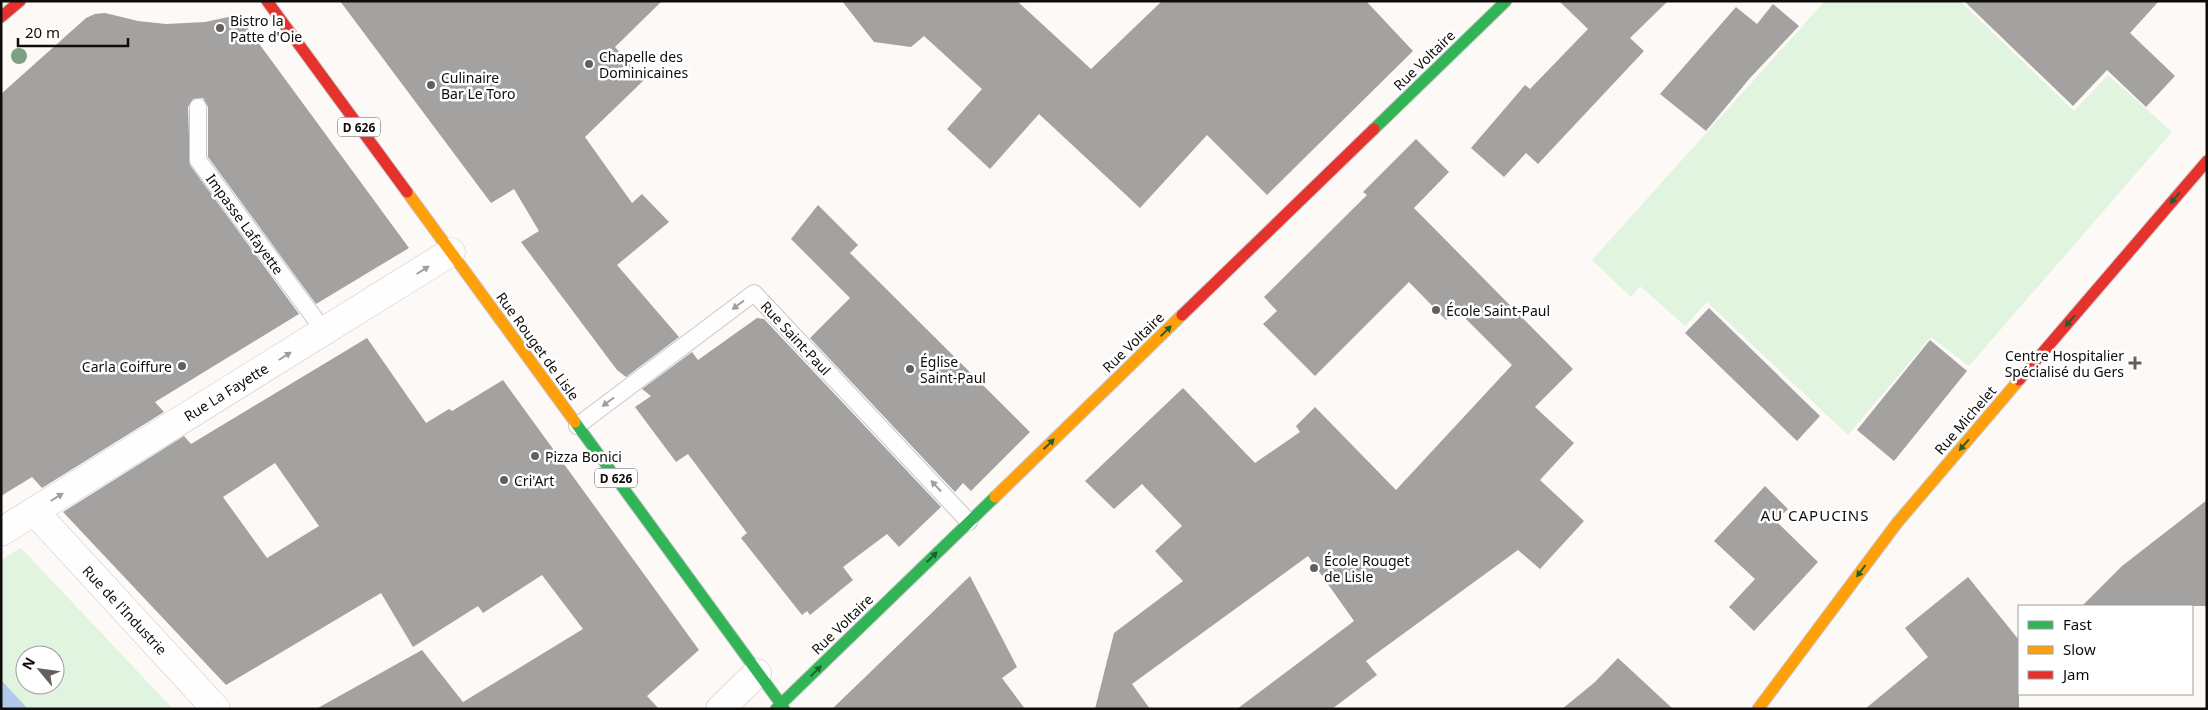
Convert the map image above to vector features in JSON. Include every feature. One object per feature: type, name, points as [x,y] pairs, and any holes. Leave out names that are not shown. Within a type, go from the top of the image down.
[{"type":"street","points":[[1,17],[20,1]]},
{"type":"street","name":"Rue Rouget de Lisle","points":[[267,1],[780,707]]},
{"type":"street","name":"Rue Voltaire","points":[[780,707],[1506,1]]},
{"type":"street","name":"Rue Michelet","points":[[1758,709],[1897,523],[2207,161]]},
{"type":"street","name":"Rue La Fayette","points":[[1,532],[451,252]]},
{"type":"street","name":"Rue de l'Industrie","points":[[34,511],[216,709]]},
{"type":"street","points":[[720,709],[757,673]]},
{"type":"lane","name":"Impasse Lafayette","points":[[198,107],[198,160],[324,331]]},
{"type":"lane","name":"Rue Saint-Paul","points":[[577,426],[754,293],[969,522]]},
{"type":"green space","points":[[1825,1],[1960,1],[2074,111],[2108,75],[2172,132],[1969,366],[1931,337],[1848,435],[1707,302],[1685,326],[1640,286],[1631,297],[1592,260]]},
{"type":"green space","points":[[21,548],[173,709],[1,709],[1,560]]},
{"type":"water","points":[[1,680],[28,709],[1,709]]},
{"type":"building","points":[[340,1],[662,1],[615,47],[644,80],[585,137],[632,203],[642,194],[669,222],[617,265],[679,337],[626,377],[617,370],[521,242],[539,231],[514,189],[491,203]]},
{"type":"building","points":[[842,1],[1017,1],[1091,69],[1162,1],[1366,1],[1413,51],[1267,195],[1207,135],[1140,208],[1039,114],[990,169],[947,129],[982,89],[924,36],[911,47],[874,42]]},
{"type":"building","points":[[1559,1],[1668,1],[1630,38],[1644,51],[1538,164],[1526,153],[1504,177],[1471,148],[1525,85],[1530,89],[1588,29]]},
{"type":"building","points":[[1964,1],[2159,1],[2130,33],[2175,76],[2146,107],[2107,70],[2073,106]]},
{"type":"building","points":[[1773,4],[1799,26],[1750,78],[1706,131],[1660,94],[1736,7],[1757,24]]},
{"type":"building","points":[[105,13],[138,21],[166,24],[205,22],[238,15],[409,248],[316,304],[208,157],[208,107],[203,98],[193,99],[188,107],[190,165],[299,314],[155,402],[164,412],[42,488],[32,477],[1,496],[1,94],[86,18],[95,14]]},
{"type":"building","points":[[1416,139],[1449,172],[1414,208],[1573,369],[1535,407],[1574,443],[1540,480],[1584,521],[1540,569],[1518,550],[1366,661],[1377,675],[1332,709],[1237,709],[1354,621],[1308,556],[1132,684],[1150,709],[1095,709],[1114,633],[1183,581],[1155,551],[1182,526],[1142,484],[1114,509],[1085,481],[1183,388],[1255,463],[1300,432],[1296,426],[1315,407],[1396,490],[1512,365],[1456,309],[1446,320],[1409,282],[1315,376],[1263,324],[1277,311],[1264,297],[1367,195],[1363,192]]},
{"type":"building","name":"Église Saint-Paul","points":[[818,205],[858,245],[850,253],[1030,432],[971,491],[963,483],[955,492],[810,338],[850,298],[791,239]]},
{"type":"building","points":[[1709,308],[1820,416],[1797,441],[1685,333]]},
{"type":"building","points":[[757,318],[764,319],[941,507],[899,547],[887,534],[843,567],[853,580],[810,615],[807,611],[802,615],[741,538],[747,533],[688,454],[676,462],[635,407],[651,396],[642,389],[692,352],[698,360]]},
{"type":"building","points":[[367,338],[426,423],[449,409],[452,411],[503,380],[699,650],[647,696],[659,709],[316,709],[422,650],[463,702],[583,629],[542,575],[483,613],[478,606],[413,647],[381,593],[226,685],[63,512],[184,436],[191,444]],"holes":[[[275,463],[319,526],[267,558],[223,497]]]},
{"type":"building","points":[[1930,340],[1967,371],[1894,461],[1857,430]]},
{"type":"building","points":[[1765,486],[1788,509],[1776,521],[1818,562],[1754,631],[1729,607],[1755,579],[1714,541]]},
{"type":"building","points":[[2207,500],[2207,606],[2083,605],[2122,566]]},
{"type":"building","points":[[970,576],[1017,667],[1002,678],[1025,709],[832,709]]},
{"type":"building","points":[[1968,577],[2018,639],[2019,709],[1865,709],[1928,657],[1905,628]]},
{"type":"building","points":[[1618,658],[1673,709],[1562,709],[1595,682]]},
{"type":"traffic: fast","points":[[1374,129],[1506,1]]},
{"type":"traffic: fast","points":[[575,422],[781,704],[776,709]]},
{"type":"traffic: fast","points":[[784,709],[781,704],[995,497]]},
{"type":"traffic: slow","points":[[407,192],[575,422]]},
{"type":"traffic: slow","points":[[995,497],[1182,315]]},
{"type":"traffic: slow","points":[[1758,709],[1897,523],[2019,380]]},
{"type":"traffic: jam","points":[[1,17],[20,1]]},
{"type":"traffic: jam","points":[[267,1],[407,192]]},
{"type":"traffic: jam","points":[[1182,315],[1374,129]]},
{"type":"traffic: jam","points":[[2019,380],[2207,161]]},
{"type":"place","name":"Bistro la Patte d'Oie","points":[[220,28]]},
{"type":"place","name":"Chapelle des Dominicaines","points":[[589,64]]},
{"type":"place","name":"Culinaire Bar Le Toro","points":[[431,85]]},
{"type":"place","name":"École Saint-Paul","points":[[1436,310]]},
{"type":"place","name":"Centre Hospitalier Spécialisé du Gers","points":[[2135,363]]},
{"type":"place","name":"Carla Coiffure","points":[[182,366]]},
{"type":"place","name":"Église Saint-Paul","points":[[910,369]]},
{"type":"place","name":"Pizza Bonici","points":[[535,456]]},
{"type":"place","name":"Cri'Art","points":[[504,480]]},
{"type":"place","name":"École Rouget de Lisle","points":[[1314,568]]},
{"type":"district","name":"AU CAPUCINS","points":[[1815,515]]}]
